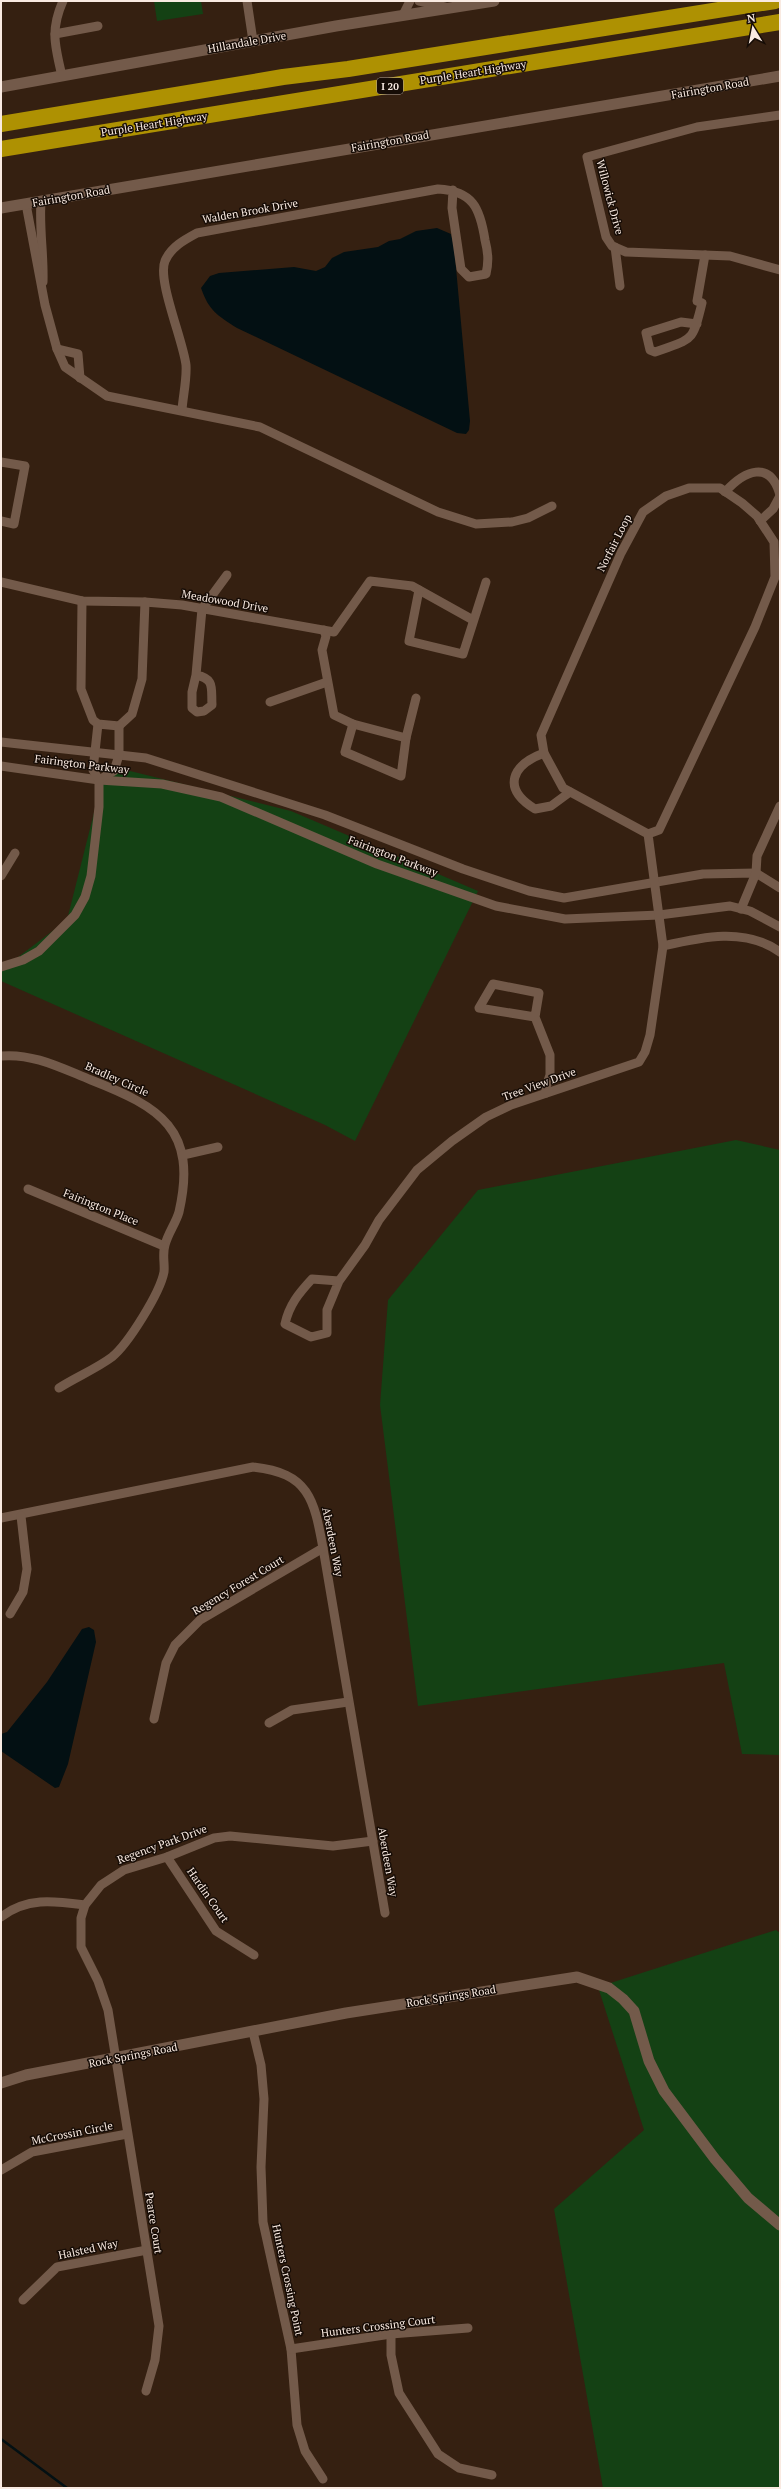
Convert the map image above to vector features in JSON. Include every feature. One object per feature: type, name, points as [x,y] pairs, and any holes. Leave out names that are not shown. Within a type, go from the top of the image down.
[{"type":"highway","name":"Purple Heart Highway","points":[[1,124],[283,77],[348,69],[776,1]]},
{"type":"highway","name":"Purple Heart Highway","points":[[1,150],[780,22]]},
{"type":"street","points":[[62,76],[54,34],[56,17],[63,1]]},
{"type":"street","points":[[247,1],[253,41]]},
{"type":"street","points":[[403,15],[410,1]]},
{"type":"street","points":[[419,1],[448,8]]},
{"type":"street","name":"Hillandale Drive","points":[[1,87],[253,41],[494,1]]},
{"type":"street","points":[[54,34],[98,26]]},
{"type":"street","name":"Fairington Road","points":[[1,208],[780,76]]},
{"type":"street","name":"Willowick Drive","points":[[780,115],[697,127],[587,157],[606,237],[615,247],[626,252],[730,256],[780,270]]},
{"type":"street","name":"Walden Brook Drive","points":[[182,410],[186,366],[180,331],[164,282],[165,262],[177,245],[197,233],[438,189],[453,190]]},
{"type":"street","points":[[453,190],[470,200],[481,214],[489,261],[486,274],[469,277],[461,269],[452,208],[453,190]]},
{"type":"street","points":[[41,201],[40,221],[44,253],[43,296]]},
{"type":"street","points":[[26,204],[43,296],[57,349],[64,367],[107,396],[260,427],[438,512],[476,524],[512,522],[528,518],[552,506]]},
{"type":"street","points":[[615,247],[620,286]]},
{"type":"street","points":[[697,324],[681,322],[646,333],[645,338],[650,350],[655,352],[689,339],[695,333],[702,303],[697,301],[704,255]]},
{"type":"street","points":[[57,349],[78,354],[80,378]]},
{"type":"street","points":[[1,462],[25,466],[14,524],[1,521]]},
{"type":"street","points":[[725,492],[736,480],[749,472],[758,471],[772,477],[777,484],[780,496],[773,509],[760,521]]},
{"type":"street","name":"Norfair Loop","points":[[689,488],[720,488],[742,503],[760,521],[774,542],[776,577],[756,627],[659,830],[648,834],[563,788],[544,753],[541,735],[621,553],[643,512],[666,496],[689,488]]},
{"type":"street","points":[[196,675],[202,609],[228,575]]},
{"type":"street","name":"Meadowood Drive","points":[[1,582],[82,601],[145,602],[202,609],[324,630]]},
{"type":"street","points":[[406,738],[353,724],[334,715],[322,650],[326,636],[324,630],[334,632],[370,582],[412,586],[473,620]]},
{"type":"street","points":[[419,590],[409,641],[463,654],[486,582]]},
{"type":"street","points":[[82,601],[81,689],[93,720],[98,724],[119,726]]},
{"type":"street","points":[[99,780],[114,771],[119,755],[119,726],[132,714],[142,679],[145,602]]},
{"type":"street","points":[[270,702],[327,682]]},
{"type":"street","points":[[353,724],[345,752],[401,776],[406,738],[416,698]]},
{"type":"street","points":[[1,967],[23,960],[38,951],[75,915],[85,897],[91,876],[99,807],[99,780],[93,770],[93,752],[98,724]]},
{"type":"street","name":"Fairington Parkway","points":[[1,742],[146,758],[325,815],[463,869],[529,891],[564,898],[653,884],[703,874],[756,873]]},
{"type":"street","points":[[544,753],[531,758],[515,772],[514,780],[517,792],[523,802],[535,809],[552,806],[570,792]]},
{"type":"street","name":"Fairington Parkway","points":[[1,766],[99,780],[162,784],[221,797],[377,864],[496,906],[565,919],[658,915],[723,907],[750,911],[780,927]]},
{"type":"street","points":[[741,909],[756,873],[757,856],[780,806]]},
{"type":"street","points":[[648,834],[653,884]]},
{"type":"street","points":[[1,876],[15,853]]},
{"type":"street","points":[[756,873],[780,888]]},
{"type":"street","name":"Tree View Drive","points":[[339,1282],[312,1279],[297,1296],[288,1311],[285,1324],[311,1337],[327,1333],[327,1310],[339,1282],[379,1220],[417,1170],[486,1117],[546,1093],[639,1062],[645,1052],[650,1035],[663,946],[653,884]]},
{"type":"street","points":[[663,946],[686,941],[735,935],[767,943],[780,952]]},
{"type":"street","points":[[535,1017],[479,1008],[493,984],[539,993],[535,1017],[550,1055],[546,1093]]},
{"type":"street","name":"Bradley Circle","points":[[1,1056],[35,1058],[110,1087],[148,1106],[164,1119],[178,1139],[183,1155],[184,1186],[178,1213],[164,1246],[164,1273],[149,1307],[130,1335],[112,1356],[59,1388]]},
{"type":"street","points":[[183,1155],[218,1147]]},
{"type":"street","name":"Fairington Place","points":[[28,1190],[164,1246]]},
{"type":"street","name":"Aberdeen Way","points":[[1,1518],[21,1516],[49,1507],[253,1467],[273,1469],[292,1478],[304,1488],[316,1509],[385,1913]]},
{"type":"street","points":[[10,1614],[23,1592],[27,1569],[21,1516]]},
{"type":"street","name":"Regency Forest Court","points":[[154,1719],[166,1663],[180,1640],[200,1620],[323,1548]]},
{"type":"street","points":[[269,1723],[292,1710],[348,1702]]},
{"type":"street","name":"Regency Park Drive","points":[[85,1905],[111,1877],[124,1870],[167,1857],[214,1838],[230,1836],[333,1846],[373,1841]]},
{"type":"street","name":"Hardin Court","points":[[167,1857],[216,1930],[254,1955]]},
{"type":"street","points":[[1,1917],[26,1903],[51,1900],[85,1905],[81,1918],[81,1947],[98,1981],[108,2010],[115,2059]]},
{"type":"street","name":"Rock Springs Road","points":[[1,2083],[26,2075],[115,2059],[346,2013],[578,1977],[594,1981],[623,1999],[634,2012],[649,2061],[664,2091],[715,2159],[748,2198],[780,2225]]},
{"type":"street","name":"Hunters Crossing Point","points":[[253,2032],[261,2065],[264,2099],[261,2168],[263,2222],[291,2349],[297,2425],[305,2450],[323,2479]]},
{"type":"street","name":"Pearce Court","points":[[115,2059],[159,2326],[155,2360],[146,2391]]},
{"type":"street","name":"McCrossin Circle","points":[[1,2170],[32,2152],[127,2134]]},
{"type":"street","name":"Halsted Way","points":[[23,2300],[57,2267],[146,2250]]},
{"type":"street","name":"Hunters Crossing Court","points":[[291,2349],[390,2334],[468,2328]]},
{"type":"street","points":[[390,2334],[391,2355],[399,2393],[438,2454],[459,2468],[492,2474]]},
{"type":"green space","points":[[154,1],[201,1],[203,14],[157,21]]},
{"type":"green space","points":[[106,765],[291,811],[478,891],[355,1141],[325,1125],[1,981],[1,970],[67,920]]},
{"type":"green space","points":[[736,1140],[780,1150],[780,1755],[742,1754],[724,1663],[418,1706],[380,1405],[388,1300],[478,1190]]},
{"type":"green space","points":[[776,1930],[780,1933],[780,2488],[603,2488],[554,2209],[644,2130],[598,1987]]},
{"type":"shaded area","points":[[437,228],[451,234],[454,246],[470,421],[469,430],[466,434],[457,433],[237,328],[214,312],[207,302],[201,288],[210,276],[219,273],[294,267],[316,271],[325,267],[332,258],[344,252],[378,247],[389,241],[400,239],[416,231]]},
{"type":"shaded area","points":[[89,1627],[94,1630],[96,1642],[68,1764],[59,1787],[55,1788],[1,1751],[1,1734],[7,1732],[47,1682],[82,1629]]},
{"type":"waterway","points":[[1,2439],[67,2488]]}]
